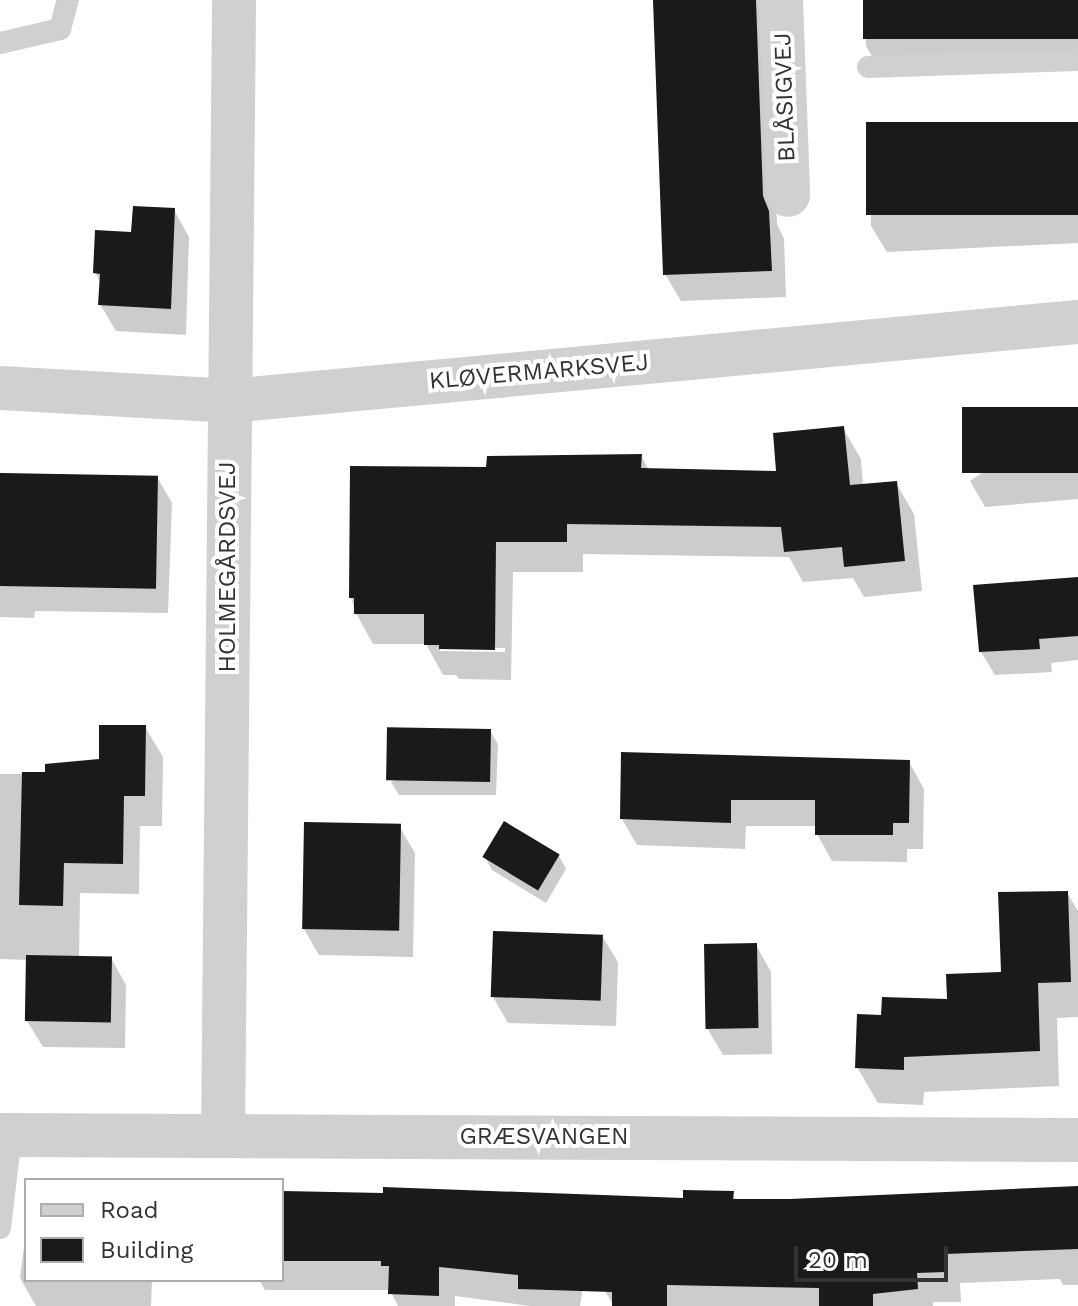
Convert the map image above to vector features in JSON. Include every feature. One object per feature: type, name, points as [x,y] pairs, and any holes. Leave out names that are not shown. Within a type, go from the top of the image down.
[{"type":"street","name":"HOLMEGÅRDSVEJ","points":[[223,1135],[234,0]]},
{"type":"street","name":"BLÅSIGVEJ","points":[[781,0],[788,195]]},
{"type":"street","name":"KLØVERMARKSVEJ","points":[[0,388],[229,401],[1078,322]]},
{"type":"street","name":"GRÆSVANGEN","points":[[6,1135],[1078,1140]]},
{"type":"lane","points":[[0,43],[60,29],[68,0]]},
{"type":"lane","points":[[868,67],[1078,60]]},
{"type":"lane","name":"GRÆSVANGEN","points":[[0,1228],[6,1135]]},
{"type":"building","points":[[653,0],[756,0],[763,196],[769,211],[772,271],[663,275]]},
{"type":"building","points":[[863,0],[1078,0],[1078,39],[863,39]]},
{"type":"building","points":[[866,122],[1078,122],[1078,215],[866,215]]},
{"type":"building","points":[[133,206],[175,208],[171,309],[98,305],[100,274],[93,273],[95,230],[131,232]]},
{"type":"building","points":[[962,407],[1078,407],[1078,473],[962,473]]},
{"type":"building","points":[[844,426],[850,485],[897,481],[905,561],[844,567],[842,547],[784,552],[781,527],[567,524],[567,542],[496,542],[495,650],[439,649],[439,645],[424,645],[424,614],[354,614],[354,598],[349,598],[350,466],[486,467],[487,456],[642,454],[641,468],[776,471],[773,433]]},
{"type":"building","points":[[0,473],[158,476],[156,589],[0,586]]},
{"type":"building","points":[[1078,577],[1078,636],[1039,639],[1040,649],[979,652],[973,585]]},
{"type":"building","points":[[99,725],[146,725],[145,796],[124,796],[123,864],[64,863],[63,906],[19,905],[22,772],[45,772],[45,764],[99,759]]},
{"type":"building","points":[[387,727],[491,729],[490,782],[386,780]]},
{"type":"building","points":[[621,752],[910,760],[909,823],[893,823],[893,835],[815,835],[815,800],[731,800],[731,823],[620,819]]},
{"type":"building","points":[[504,821],[560,854],[538,890],[482,857]]},
{"type":"building","points":[[304,822],[401,824],[399,931],[302,929]]},
{"type":"building","points":[[1068,891],[1071,982],[1038,983],[1040,1051],[904,1057],[904,1070],[855,1068],[857,1014],[881,1015],[882,997],[947,999],[946,974],[1001,972],[998,892]]},
{"type":"building","points":[[493,931],[603,935],[601,1001],[491,997]]},
{"type":"building","points":[[757,943],[758,1028],[705,1029],[704,944]]},
{"type":"building","points":[[26,955],[112,957],[111,1022],[25,1021]]},
{"type":"building","points":[[1078,1186],[1078,1249],[945,1254],[945,1272],[917,1273],[918,1289],[873,1294],[873,1306],[819,1306],[819,1288],[667,1285],[667,1306],[612,1306],[612,1292],[518,1289],[518,1275],[439,1267],[439,1296],[388,1294],[389,1266],[381,1266],[381,1261],[284,1261],[284,1191],[383,1193],[383,1187],[683,1198],[683,1190],[734,1191],[733,1199]]}]
